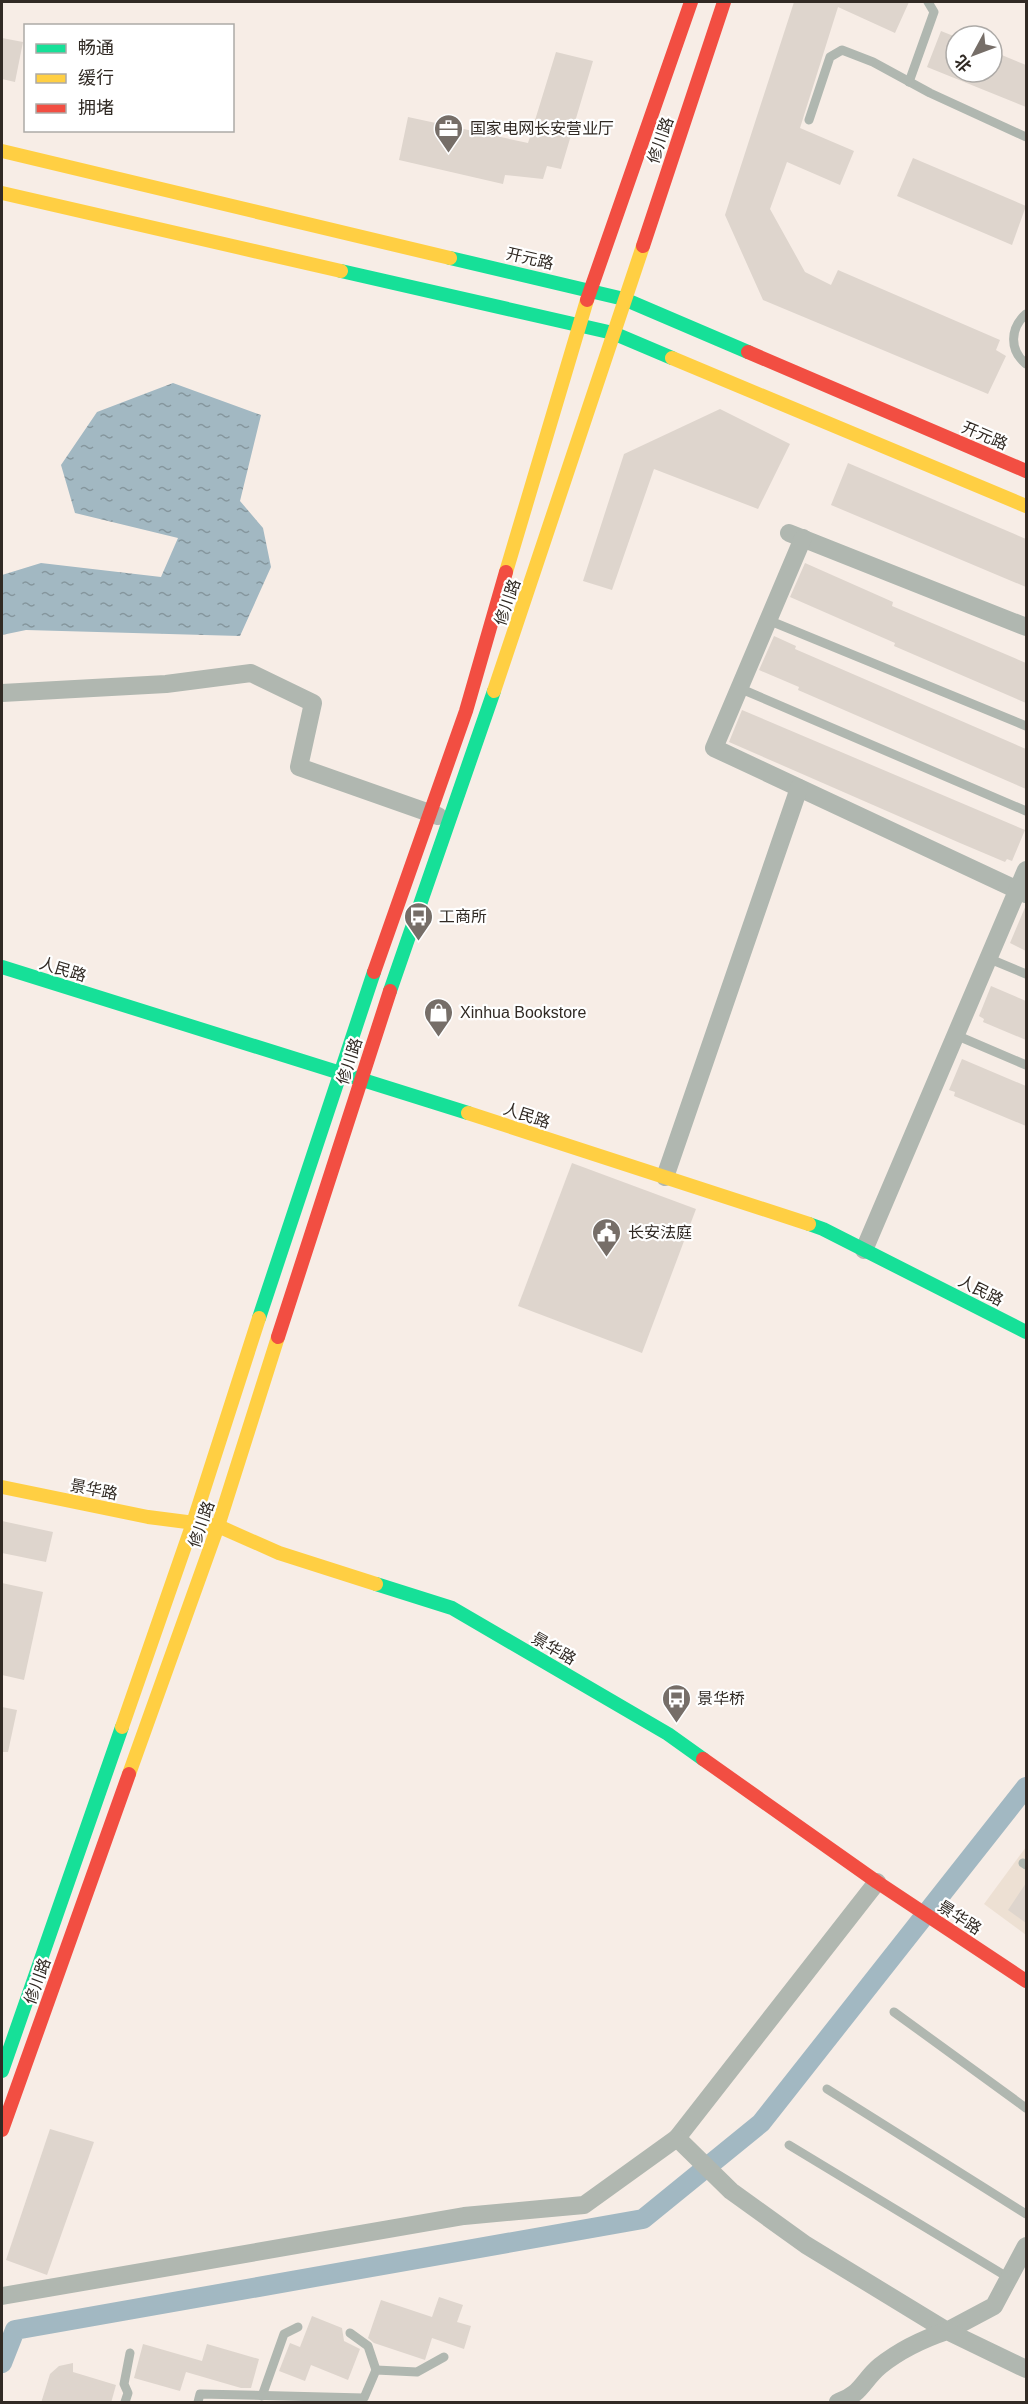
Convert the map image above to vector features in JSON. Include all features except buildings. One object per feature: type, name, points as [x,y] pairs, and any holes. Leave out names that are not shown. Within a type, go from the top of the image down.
[{"type":"main road","name":"修川路","points":[[2,2071],[193,1523],[339,1071],[466,711],[579,323],[691,2]]},
{"type":"main road","name":"修川路","points":[[2,2130],[10,2079],[218,1526],[361,1078],[448,819],[481,731],[724,2]]},
{"type":"main road","name":"开元路","points":[[2,151],[591,289],[624,299],[1026,471]]},
{"type":"main road","points":[[2,193],[579,323],[613,333],[1026,506]]},
{"type":"main road","name":"人民路","points":[[2,967],[361,1078],[823,1229],[1026,1332]]},
{"type":"main road","name":"景华路","points":[[2,1487],[218,1526],[279,1552],[452,1608],[668,1734],[878,1882],[1026,1981]]},
{"type":"street","points":[[1022,892],[714,748],[768,620],[796,536],[1026,627]]},
{"type":"street","points":[[2,693],[166,684],[251,673],[313,703],[299,767],[448,819]]},
{"type":"street","points":[[665,1177],[798,788]]},
{"type":"street","points":[[864,1250],[990,958],[1022,892],[1026,870]]},
{"type":"street","points":[[2,2296],[464,2216],[584,2205],[677,2138],[878,1882]]},
{"type":"street","points":[[677,2138],[724,2184],[806,2245],[947,2331],[1026,2369]]},
{"type":"street","points":[[838,2403],[853,2398],[879,2367],[920,2341],[947,2331],[994,2306],[1026,2246]]},
{"type":"lane","points":[[909,82],[934,12],[928,2]]},
{"type":"lane","points":[[809,120],[830,57],[842,50],[873,62],[909,82],[1026,137]]},
{"type":"lane","points":[[1026,314],[1018,321],[1013,341],[1015,351],[1026,364]]},
{"type":"lane","points":[[768,620],[1026,726]]},
{"type":"lane","points":[[740,688],[1026,810]]},
{"type":"lane","points":[[990,958],[1026,974]]},
{"type":"lane","points":[[958,1036],[1026,1065]]},
{"type":"lane","points":[[894,2012],[1026,2108]]},
{"type":"lane","points":[[827,2089],[1026,2214]]},
{"type":"lane","points":[[789,2145],[1009,2278]]},
{"type":"lane","points":[[262,2396],[284,2334],[298,2327]]},
{"type":"lane","points":[[198,2403],[200,2394],[364,2398],[376,2370],[368,2346],[350,2333]]},
{"type":"lane","points":[[125,2403],[128,2394],[124,2384],[130,2353]]},
{"type":"lane","points":[[376,2370],[417,2372],[444,2357]]},
{"type":"shaded area","points":[[1026,1847],[1026,1935],[984,1904]]},
{"type":"water","points":[[173,383],[261,415],[240,501],[263,528],[271,567],[240,636],[26,630],[2,635],[2,575],[41,563],[161,577],[178,538],[75,513],[61,465],[97,412]]},
{"type":"waterway","points":[[2,2363],[15,2330],[643,2219],[761,2123],[1026,1787]]},
{"type":"traffic: fast","points":[[450,258],[624,299],[748,352]]},
{"type":"traffic: fast","points":[[341,271],[613,333],[672,358]]},
{"type":"traffic: fast","points":[[390,991],[494,691]]},
{"type":"traffic: fast","points":[[2,967],[468,1113]]},
{"type":"traffic: fast","points":[[259,1318],[374,972]]},
{"type":"traffic: fast","points":[[809,1224],[1026,1332]]},
{"type":"traffic: fast","points":[[376,1584],[452,1608],[668,1734],[703,1759]]},
{"type":"traffic: fast","points":[[2,2071],[122,1727]]},
{"type":"traffic: slow","points":[[2,151],[450,258]]},
{"type":"traffic: slow","points":[[2,193],[341,271]]},
{"type":"traffic: slow","points":[[494,691],[643,246]]},
{"type":"traffic: slow","points":[[506,572],[587,300]]},
{"type":"traffic: slow","points":[[672,358],[1026,506]]},
{"type":"traffic: slow","points":[[468,1113],[809,1224]]},
{"type":"traffic: slow","points":[[122,1727],[193,1523],[259,1318]]},
{"type":"traffic: slow","points":[[129,1774],[218,1526],[278,1337]]},
{"type":"traffic: slow","points":[[2,1487],[148,1517],[218,1526],[279,1553],[376,1584]]},
{"type":"traffic: jam","points":[[587,300],[691,2]]},
{"type":"traffic: jam","points":[[643,246],[724,2]]},
{"type":"traffic: jam","points":[[748,352],[1026,471]]},
{"type":"traffic: jam","points":[[374,972],[466,711],[506,572]]},
{"type":"traffic: jam","points":[[278,1337],[390,991]]},
{"type":"traffic: jam","points":[[703,1759],[877,1882],[1026,1981]]},
{"type":"traffic: jam","points":[[2,2130],[129,1774]]},
{"type":"place","name":"国家电网长安营业厅","points":[[449,154]]},
{"type":"place","name":"工商所","points":[[418,942]]},
{"type":"place","name":"Xinhua Bookstore","points":[[439,1038]]},
{"type":"place","name":"长安法庭","points":[[607,1258]]},
{"type":"place","name":"景华桥","points":[[676,1724]]}]
